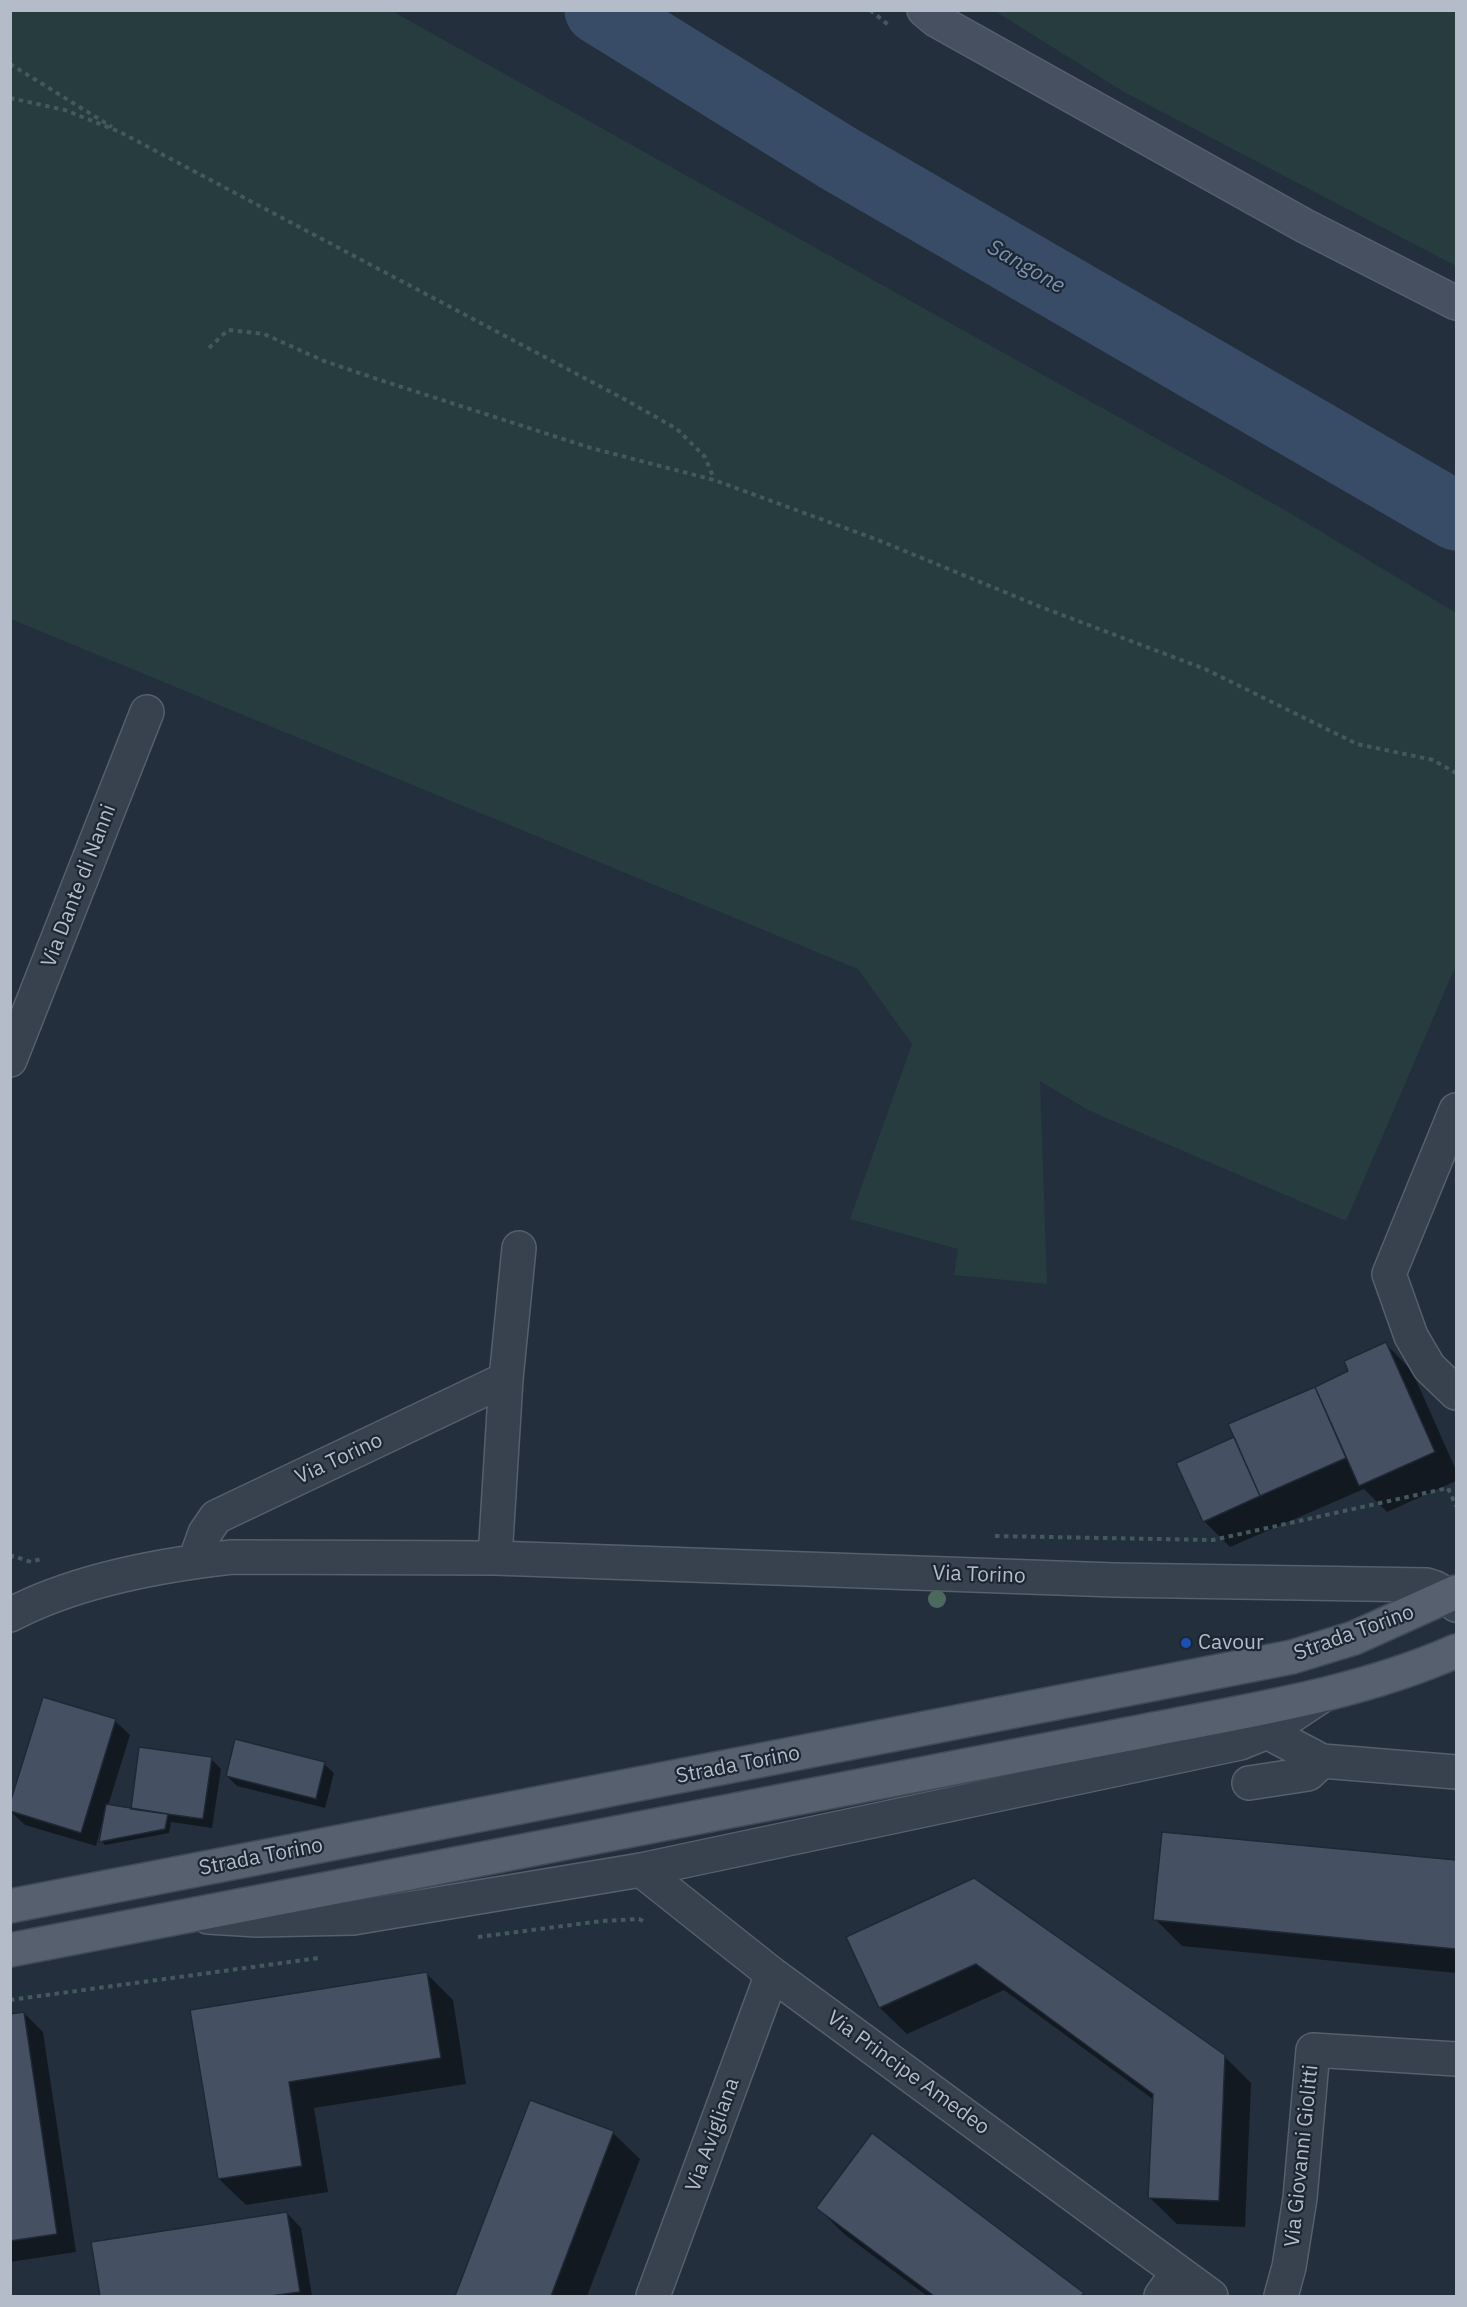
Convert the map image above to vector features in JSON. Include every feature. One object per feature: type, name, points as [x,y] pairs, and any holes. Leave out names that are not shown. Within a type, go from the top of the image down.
[{"type":"main road","name":"Strada Torino","points":[[10,1906],[1292,1657],[1353,1638],[1454,1598]]},
{"type":"main road","name":"Strada Torino","points":[[10,1950],[1129,1734],[1329,1692],[1388,1677],[1456,1651]]},
{"type":"street","points":[[924,10],[936,20],[1305,226],[1456,303]]},
{"type":"street","name":"Via Dante di Nanni","points":[[10,1060],[147,712]]},
{"type":"street","points":[[1456,1110],[1389,1274],[1411,1336],[1429,1366],[1456,1393]]},
{"type":"street","points":[[495,1558],[506,1379],[519,1248]]},
{"type":"street","name":"Via Torino","points":[[195,1561],[205,1533],[216,1517],[506,1379]]},
{"type":"street","name":"Via Torino","points":[[13,1611],[66,1592],[125,1575],[195,1561],[232,1557],[495,1558],[1102,1579],[1427,1586],[1436,1587],[1454,1598]]},
{"type":"street","name":"Strada Torino","points":[[185,1916],[257,1920],[353,1918],[641,1870],[1240,1743],[1267,1732],[1329,1692]]},
{"type":"street","points":[[1267,1732],[1322,1761],[1456,1772]]},
{"type":"street","points":[[1249,1783],[1308,1774],[1322,1761]]},
{"type":"street","name":"Via Principe Amedeo","points":[[641,1870],[1170,2284],[1211,2296]]},
{"type":"street","name":"Via Avigliana","points":[[653,2296],[772,1974]]},
{"type":"street","name":"Via Giovanni Giolitti","points":[[1281,2296],[1289,2267],[1300,2199],[1313,2050],[1456,2058]]},
{"type":"path","points":[[10,64],[120,132],[677,429],[705,457],[714,480]]},
{"type":"path","points":[[10,98],[65,110],[120,132]]},
{"type":"path","points":[[209,348],[228,330],[264,334],[324,361],[380,380],[591,448],[714,480],[878,540],[1041,607],[1205,669],[1357,744],[1433,760],[1456,774]]},
{"type":"path","points":[[473,1938],[602,1921],[639,1919],[647,1923]]},
{"type":"path","points":[[10,2000],[321,1958]]},
{"type":"green space","points":[[10,11],[392,11],[1290,513],[1456,613],[1456,965],[1346,1221],[1088,1110],[1040,1081],[1047,1284],[954,1275],[958,1249],[850,1219],[912,1044],[858,969],[11,619]]},
{"type":"green space","points":[[995,11],[1456,11],[1456,266],[1124,92]]},
{"type":"building","points":[[1386,1342],[1435,1452],[1359,1486],[1315,1387],[1348,1371],[1344,1361]]},
{"type":"building","points":[[1315,1387],[1346,1458],[1260,1496],[1228,1424]]},
{"type":"building","points":[[1234,1437],[1260,1496],[1203,1522],[1176,1463]]},
{"type":"building","points":[[43,1697],[116,1719],[81,1833],[10,1811],[10,1803]]},
{"type":"building","points":[[235,1739],[325,1762],[316,1799],[226,1776]]},
{"type":"building","points":[[139,1747],[212,1757],[203,1819],[131,1809]]},
{"type":"building","points":[[106,1804],[168,1814],[165,1829],[99,1842]]},
{"type":"building","points":[[1162,1832],[1456,1860],[1456,1949],[1153,1920]]},
{"type":"building","points":[[974,1878],[1225,2055],[1219,2201],[1148,2198],[1153,2094],[976,1964],[879,2008],[846,1937]]},
{"type":"building","points":[[427,1972],[441,2058],[289,2082],[302,2166],[218,2179],[190,2010]]},
{"type":"building","points":[[24,2012],[57,2234],[10,2241],[10,2014]]},
{"type":"building","points":[[530,2100],[614,2131],[551,2296],[455,2296]]},
{"type":"building","points":[[872,2133],[1084,2293],[1081,2296],[934,2296],[816,2208]]},
{"type":"building","points":[[287,2212],[300,2292],[270,2296],[100,2296],[91,2242]]},
{"type":"waterway","name":"Sangone","points":[[599,10],[838,158],[1456,516]]},
{"type":"place","name":"Cavour","points":[[1186,1643]]}]
